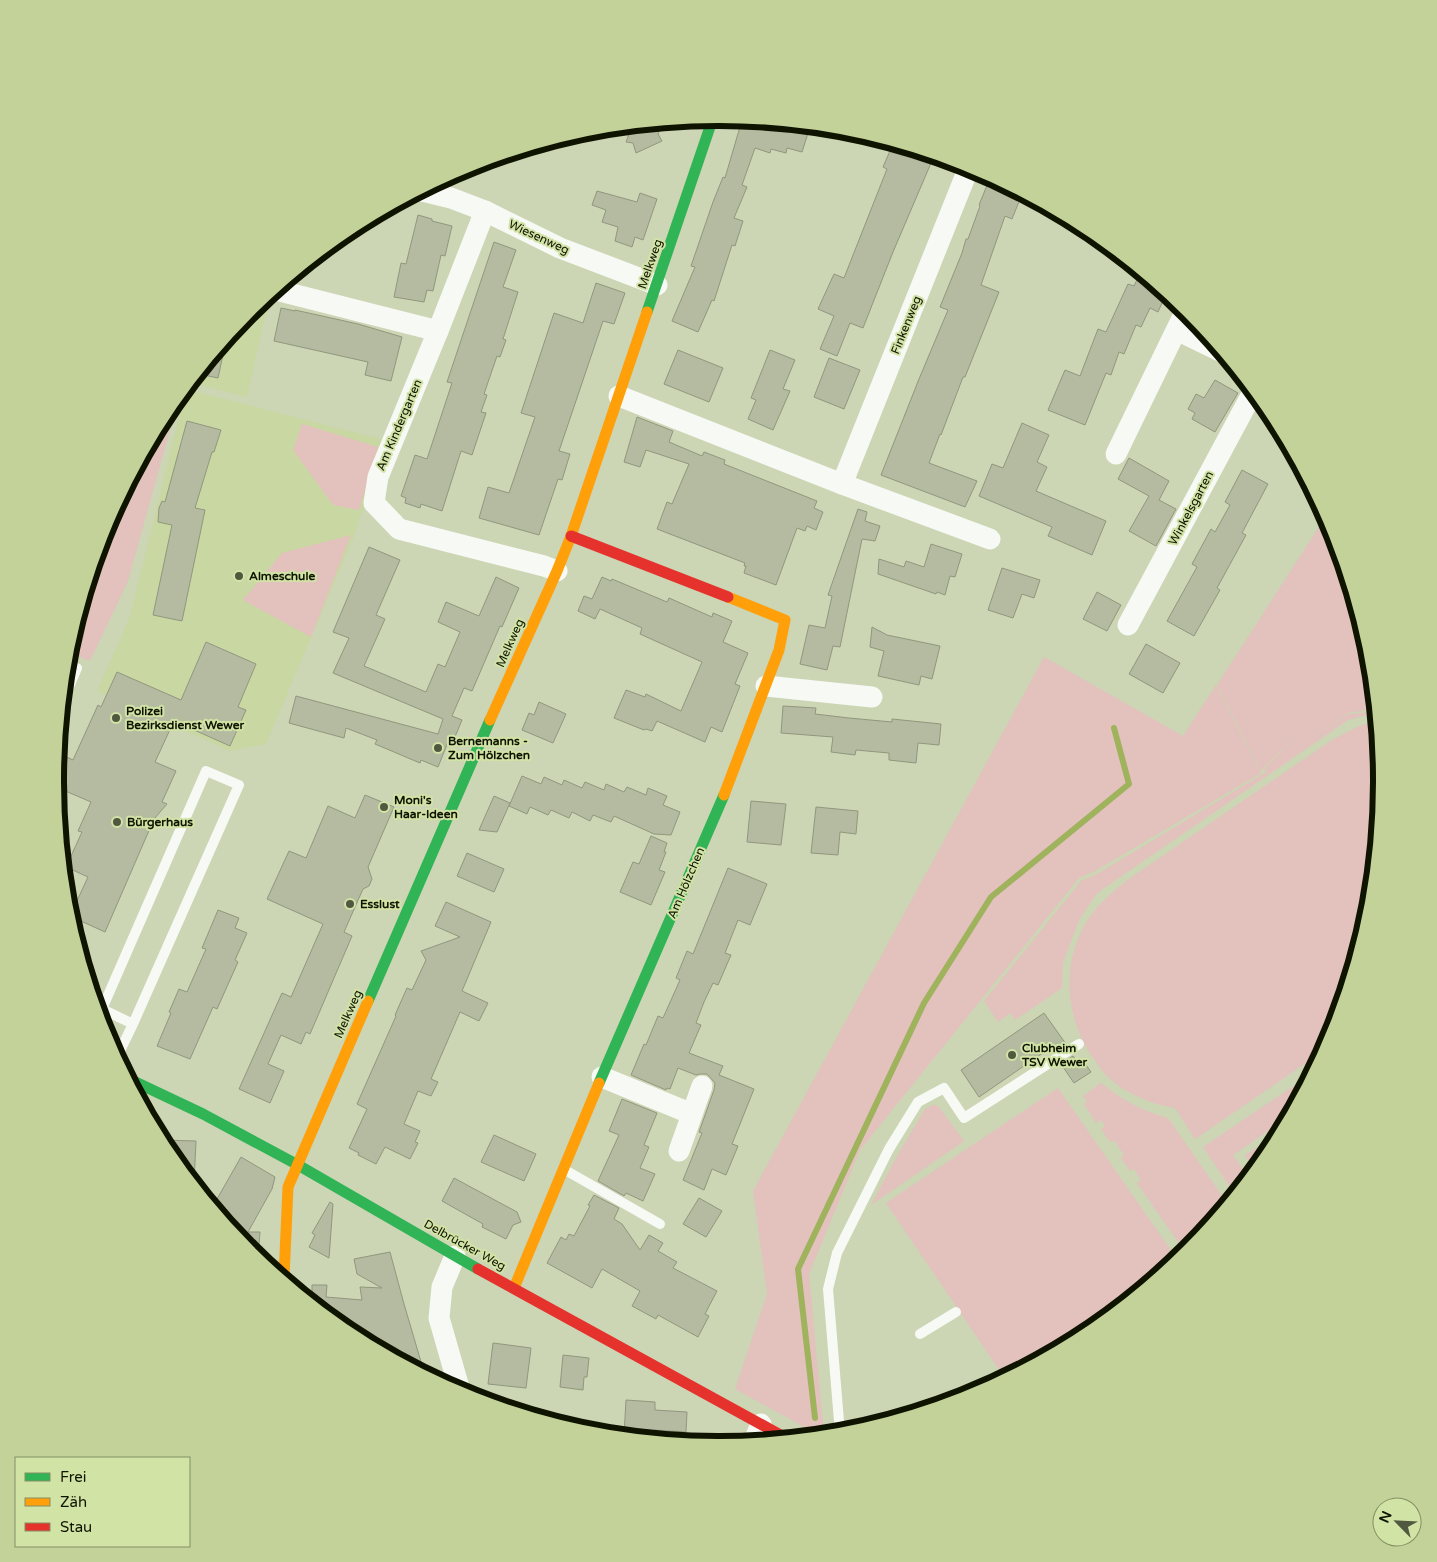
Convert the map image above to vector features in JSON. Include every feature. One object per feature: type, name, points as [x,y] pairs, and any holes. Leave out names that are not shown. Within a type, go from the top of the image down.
[{"type":"street","name":"Melkweg","points":[[284,1271],[288,1187],[571,536],[710,126]]},
{"type":"street","name":"Finkenweg","points":[[842,484],[966,175]]},
{"type":"street","name":"Wiesenweg","points":[[431,193],[451,198],[485,211],[560,248],[657,285]]},
{"type":"street","name":"Am Kindergarten","points":[[485,211],[378,477],[374,503],[399,529],[557,571]]},
{"type":"street","points":[[284,292],[438,330]]},
{"type":"street","points":[[1116,454],[1182,319]]},
{"type":"street","points":[[1177,330],[1208,346]]},
{"type":"street","points":[[619,396],[842,484],[990,539]]},
{"type":"street","name":"Winkelsgarten","points":[[1128,625],[1250,399]]},
{"type":"street","name":"Am Hölzchen","points":[[514,1288],[602,1077],[729,784],[779,650],[785,620],[571,536]]},
{"type":"street","points":[[766,686],[872,697]]},
{"type":"street","points":[[602,1077],[692,1114]]},
{"type":"street","points":[[679,1151],[702,1086]]},
{"type":"street","name":"Delbrücker Weg","points":[[141,1089],[203,1114],[298,1165],[514,1288],[757,1432]]},
{"type":"street","points":[[455,1256],[442,1287],[439,1318],[457,1381]]},
{"type":"lane","points":[[71,682],[77,668]]},
{"type":"lane","points":[[104,1005],[206,771],[239,785],[122,1049]]},
{"type":"lane","points":[[106,1011],[133,1024]]},
{"type":"lane","points":[[839,1424],[828,1289],[837,1253],[889,1149],[918,1102],[944,1088],[964,1118],[1079,1044]]},
{"type":"lane","points":[[564,1170],[660,1224]]},
{"type":"lane","points":[[920,1334],[956,1312]]},
{"type":"shaded area","points":[[267,308],[247,397],[197,385],[226,349]]},
{"type":"shaded area","name":"Almeschule","points":[[193,391],[384,440],[354,536],[266,744],[230,751],[97,691],[130,616],[182,406]]},
{"type":"shaded area","points":[[173,419],[128,581],[90,661],[76,655],[98,571],[131,491]]},
{"type":"shaded area","points":[[302,424],[378,447],[359,510],[333,505],[293,450]]},
{"type":"shaded area","points":[[1321,524],[1339,571],[1351,612],[1361,653],[1369,710],[1347,713],[1308,742],[1347,714],[1370,712],[1370,714],[1348,720],[1097,893],[1079,920],[1063,963],[1062,988],[1015,1020],[1011,1013],[998,1022],[984,1001],[1081,881],[1097,874],[1266,772],[1267,770],[1263,771],[1299,732],[1261,771],[1217,685]]},
{"type":"shaded area","points":[[351,535],[311,637],[243,600],[282,553]]},
{"type":"shaded area","points":[[1044,657],[1183,736],[1216,685],[1261,773],[1095,871],[1079,878],[860,1150],[809,1274],[823,1427],[808,1429],[735,1389],[767,1294],[753,1191]]},
{"type":"shaded area","points":[[1370,722],[1373,781],[1372,824],[1368,866],[1361,909],[1351,950],[1339,991],[1323,1032],[1311,1060],[1195,1139],[1175,1108],[1148,1101],[1116,1084],[1106,1075],[1087,1048],[1073,1015],[1070,997],[1072,961],[1076,943],[1084,926],[1097,907],[1126,881],[1332,740]]},
{"type":"shaded area","points":[[1300,1082],[1274,1127],[1233,1155],[1244,1171],[1231,1189],[1203,1147]]},
{"type":"shaded area","points":[[1101,1083],[1133,1104],[1168,1118],[1223,1198],[1180,1245],[1137,1183],[1141,1180],[1134,1169],[1130,1171],[1121,1158],[1124,1155],[1114,1140],[1110,1142],[1101,1129],[1105,1127],[1101,1120],[1096,1123],[1084,1104],[1087,1102],[1083,1096]]},
{"type":"shaded area","points":[[1058,1088],[1172,1252],[1117,1300],[1082,1325],[1046,1348],[1000,1372],[886,1203]]},
{"type":"shaded area","points":[[933,1105],[938,1106],[964,1141],[871,1205],[925,1109]]},
{"type":"shaded area","points":[[1264,1143],[1250,1163],[1245,1155]]},
{"type":"building","points":[[740,127],[808,133],[802,152],[787,148],[786,153],[771,149],[770,153],[755,148],[742,185],[747,187],[734,218],[743,221],[735,246],[732,245],[714,301],[712,300],[698,332],[672,321],[695,267],[691,266],[713,202],[723,177],[725,178]]},
{"type":"building","points":[[660,130],[658,134],[662,141],[636,153],[633,143],[626,142],[630,133]]},
{"type":"building","points":[[891,150],[931,162],[863,328],[850,323],[837,356],[820,349],[834,316],[818,309],[834,274],[844,278],[887,169],[883,167]]},
{"type":"building","points":[[987,184],[1020,200],[1012,219],[1005,216],[981,285],[999,292],[929,463],[977,481],[965,507],[881,475],[948,310],[940,307],[966,239],[968,239]]},
{"type":"building","points":[[597,191],[637,202],[640,193],[657,199],[643,240],[635,237],[632,247],[615,241],[618,227],[602,222],[606,210],[592,205]]},
{"type":"building","points":[[418,215],[452,226],[445,256],[441,255],[433,291],[427,290],[424,302],[394,297],[401,263],[406,264]]},
{"type":"building","points":[[494,242],[516,250],[503,287],[518,292],[503,339],[506,340],[500,357],[497,356],[484,394],[487,395],[481,412],[486,413],[472,455],[461,451],[442,511],[421,504],[420,508],[405,503],[406,498],[401,496],[415,455],[427,459],[452,383],[447,382]]},
{"type":"building","points":[[1137,279],[1163,301],[1158,312],[1150,308],[1141,327],[1136,325],[1124,354],[1119,352],[1111,375],[1106,373],[1085,425],[1048,410],[1065,370],[1080,376],[1098,329],[1106,332],[1128,284],[1134,286]]},
{"type":"building","points":[[596,283],[625,293],[614,324],[603,321],[559,451],[570,454],[562,480],[558,479],[539,535],[479,518],[488,487],[509,493],[535,417],[521,413],[554,313],[583,323]]},
{"type":"building","points":[[281,308],[358,324],[402,337],[391,381],[365,375],[368,362],[274,341]]},
{"type":"building","points":[[678,350],[723,368],[709,402],[664,384]]},
{"type":"building","points":[[770,350],[795,360],[783,389],[790,391],[773,430],[748,419],[756,400],[751,398]]},
{"type":"building","points":[[224,352],[218,378],[205,375]]},
{"type":"building","points":[[829,358],[860,370],[844,409],[814,397]]},
{"type":"building","points":[[1215,380],[1238,393],[1215,432],[1192,419],[1195,413],[1188,409],[1196,394],[1204,398]]},
{"type":"building","points":[[637,417],[673,431],[669,442],[702,456],[704,452],[725,460],[724,464],[817,501],[814,508],[823,512],[816,530],[807,526],[805,531],[797,528],[776,585],[744,573],[745,563],[657,529],[667,502],[672,504],[689,464],[646,450],[640,467],[624,462]]},
{"type":"building","points":[[187,421],[221,430],[214,452],[212,452],[195,508],[205,510],[182,621],[153,615],[172,525],[158,522],[159,508],[162,501],[165,502]]},
{"type":"building","points":[[1022,423],[1049,435],[1037,462],[1047,467],[1036,491],[1106,521],[1092,555],[1048,536],[1052,527],[979,496],[992,464],[1003,468]]},
{"type":"building","points":[[1129,458],[1169,481],[1159,500],[1176,509],[1156,546],[1129,531],[1149,496],[1118,479]]},
{"type":"building","points":[[1242,470],[1268,484],[1242,533],[1246,535],[1217,588],[1220,590],[1194,636],[1167,621],[1197,567],[1192,564],[1211,529],[1215,532],[1230,505],[1225,502]]},
{"type":"building","points":[[858,509],[867,512],[865,521],[880,526],[875,541],[862,539],[840,647],[833,646],[827,670],[800,664],[809,625],[825,628],[832,596],[828,595]]},
{"type":"building","points":[[931,544],[962,554],[955,577],[950,576],[945,595],[937,592],[936,594],[878,574],[879,559],[904,567],[906,561],[924,567]]},
{"type":"building","points":[[369,547],[400,560],[376,615],[385,619],[364,666],[426,692],[438,664],[445,667],[460,632],[438,622],[446,602],[479,616],[496,577],[519,588],[502,627],[500,626],[472,691],[464,688],[452,716],[462,720],[452,744],[448,742],[438,767],[421,760],[420,763],[375,744],[377,740],[346,728],[344,738],[289,723],[296,696],[438,734],[443,719],[333,673],[349,638],[333,632]]},
{"type":"building","points":[[1002,568],[1040,580],[1034,598],[1022,594],[1013,618],[988,610]]},
{"type":"building","points":[[602,577],[611,581],[612,579],[667,602],[669,598],[712,617],[713,613],[732,621],[723,642],[748,653],[735,684],[740,686],[722,732],[711,727],[705,742],[657,721],[652,731],[644,730],[614,718],[626,690],[645,697],[646,694],[681,711],[702,662],[640,634],[642,628],[600,609],[595,619],[578,611],[584,596],[592,599]]},
{"type":"building","points":[[1097,592],[1121,605],[1107,631],[1083,619]]},
{"type":"building","points":[[872,627],[887,635],[940,646],[932,679],[921,676],[919,685],[878,676],[884,651],[870,647]]},
{"type":"building","name":"Bürgerhaus","points":[[206,642],[256,664],[238,707],[246,710],[230,746],[174,721],[155,762],[176,771],[162,802],[167,804],[154,819],[105,932],[79,920],[76,909],[75,905],[88,877],[69,869],[69,861],[82,832],[78,831],[91,802],[64,791],[65,756],[73,760],[98,705],[101,707],[117,672],[181,700]]},
{"type":"building","points":[[1146,644],[1180,663],[1163,693],[1129,674]]},
{"type":"building","points":[[539,702],[566,714],[553,743],[522,730],[529,713],[534,715]]},
{"type":"building","points":[[783,706],[816,708],[815,714],[849,718],[892,722],[892,719],[941,724],[939,745],[918,743],[916,763],[889,760],[889,753],[856,750],[855,755],[831,752],[833,737],[781,733]]},
{"type":"building","points":[[522,776],[541,784],[544,777],[562,785],[564,780],[582,788],[585,782],[604,790],[606,784],[624,792],[627,787],[646,795],[648,788],[667,796],[663,805],[680,812],[671,835],[654,834],[614,816],[611,822],[593,815],[590,821],[572,812],[569,818],[551,810],[548,815],[530,807],[527,814],[509,806]]},
{"type":"building","points":[[365,795],[394,807],[368,867],[372,879],[369,886],[363,889],[344,932],[352,936],[310,1034],[306,1032],[301,1044],[281,1035],[268,1064],[284,1071],[270,1103],[239,1089],[282,993],[291,997],[323,924],[267,899],[289,851],[306,858],[328,806],[355,818]]},
{"type":"building","points":[[494,796],[510,803],[497,832],[479,830]]},
{"type":"building","points":[[751,801],[786,804],[781,845],[747,842]]},
{"type":"building","points":[[816,807],[858,811],[856,834],[840,832],[838,855],[811,853]]},
{"type":"building","points":[[651,836],[667,843],[664,852],[666,852],[659,870],[665,872],[651,905],[620,892],[633,862],[639,864]]},
{"type":"building","points":[[467,853],[504,869],[494,892],[457,876]]},
{"type":"building","points":[[728,868],[767,884],[750,925],[738,920],[725,953],[731,955],[718,985],[713,983],[704,1002],[696,1023],[701,1025],[689,1053],[723,1066],[719,1075],[754,1089],[732,1144],[738,1146],[726,1175],[712,1169],[704,1190],[683,1180],[702,1133],[699,1132],[715,1083],[707,1074],[696,1075],[678,1068],[670,1089],[667,1088],[666,1090],[631,1075],[658,1016],[663,1018],[680,980],[676,978],[687,951],[693,954]]},
{"type":"building","points":[[446,902],[491,922],[462,991],[488,1003],[479,1021],[460,1012],[431,1079],[438,1082],[431,1096],[418,1091],[404,1124],[420,1131],[415,1142],[418,1143],[410,1159],[385,1147],[376,1164],[349,1148],[367,1109],[357,1104],[407,988],[412,990],[426,960],[421,951],[460,937],[435,926]]},
{"type":"building","points":[[218,910],[239,918],[235,928],[247,933],[235,960],[238,962],[217,1009],[213,1007],[190,1059],[157,1046],[179,989],[187,992],[206,949],[202,948]]},
{"type":"building","name":"Clubheim TSV Wewer","points":[[1044,1013],[1066,1044],[1053,1053],[1050,1048],[979,1097],[961,1070]]},
{"type":"building","points":[[1073,1056],[1078,1062],[1082,1059],[1091,1072],[1074,1083],[1061,1064]]},
{"type":"building","points":[[622,1099],[657,1113],[644,1145],[649,1147],[640,1168],[655,1174],[643,1201],[626,1193],[624,1196],[598,1181],[619,1135],[609,1131]]},
{"type":"building","points":[[494,1135],[536,1154],[524,1181],[481,1162]]},
{"type":"building","points":[[171,1140],[196,1141],[194,1174]]},
{"type":"building","points":[[241,1157],[275,1177],[272,1189],[248,1232],[260,1232],[259,1247],[216,1201]]},
{"type":"building","points":[[454,1178],[517,1212],[521,1222],[513,1225],[506,1239],[482,1227],[483,1224],[442,1201]]},
{"type":"building","points":[[594,1195],[619,1208],[614,1219],[622,1224],[640,1250],[649,1235],[663,1243],[658,1251],[677,1262],[673,1268],[717,1291],[705,1314],[709,1316],[698,1337],[658,1315],[656,1319],[632,1306],[640,1291],[602,1269],[592,1288],[547,1263],[561,1237],[566,1240],[569,1234],[574,1236]]},
{"type":"building","points":[[699,1198],[722,1211],[706,1237],[683,1224]]},
{"type":"building","points":[[330,1202],[333,1204],[329,1258],[309,1247],[315,1235],[312,1233]]},
{"type":"building","points":[[390,1252],[422,1364],[391,1348],[355,1325],[312,1293],[312,1285],[327,1285],[326,1297],[362,1300],[360,1287],[382,1288],[357,1274],[354,1259]]},
{"type":"building","points":[[493,1343],[531,1348],[526,1388],[488,1384]]},
{"type":"building","points":[[563,1355],[589,1358],[587,1377],[584,1377],[583,1390],[560,1387]]},
{"type":"building","points":[[626,1400],[655,1402],[655,1410],[687,1412],[686,1432],[654,1430],[654,1432],[624,1429]]},
{"type":"waterway","points":[[815,1418],[798,1269],[924,1003],[991,897],[1129,784],[1114,728]]},
{"type":"traffic: fast","points":[[647,312],[710,126]]},
{"type":"traffic: fast","points":[[368,1001],[490,720]]},
{"type":"traffic: fast","points":[[599,1083],[724,795]]},
{"type":"traffic: fast","points":[[137,1083],[203,1114],[298,1165],[478,1269]]},
{"type":"traffic: slow","points":[[490,720],[571,536],[647,312]]},
{"type":"traffic: slow","points":[[724,795],[779,650],[785,620],[728,597]]},
{"type":"traffic: slow","points":[[284,1271],[288,1187],[368,1001]]},
{"type":"traffic: slow","points":[[514,1288],[599,1083]]},
{"type":"traffic: jam","points":[[571,536],[728,597]]},
{"type":"traffic: jam","points":[[478,1269],[776,1433]]},
{"type":"place","name":"Almeschule","points":[[239,576]]},
{"type":"place","name":"Polizei Bezirksdienst Wewer","points":[[116,718]]},
{"type":"place","name":"Bernemanns - Zum Hölzchen","points":[[438,748]]},
{"type":"place","name":"Moni's Haar-Ideen","points":[[384,807]]},
{"type":"place","name":"Bürgerhaus","points":[[117,822]]},
{"type":"place","name":"Esslust","points":[[350,904]]},
{"type":"place","name":"Clubheim TSV Wewer","points":[[1012,1055]]}]
